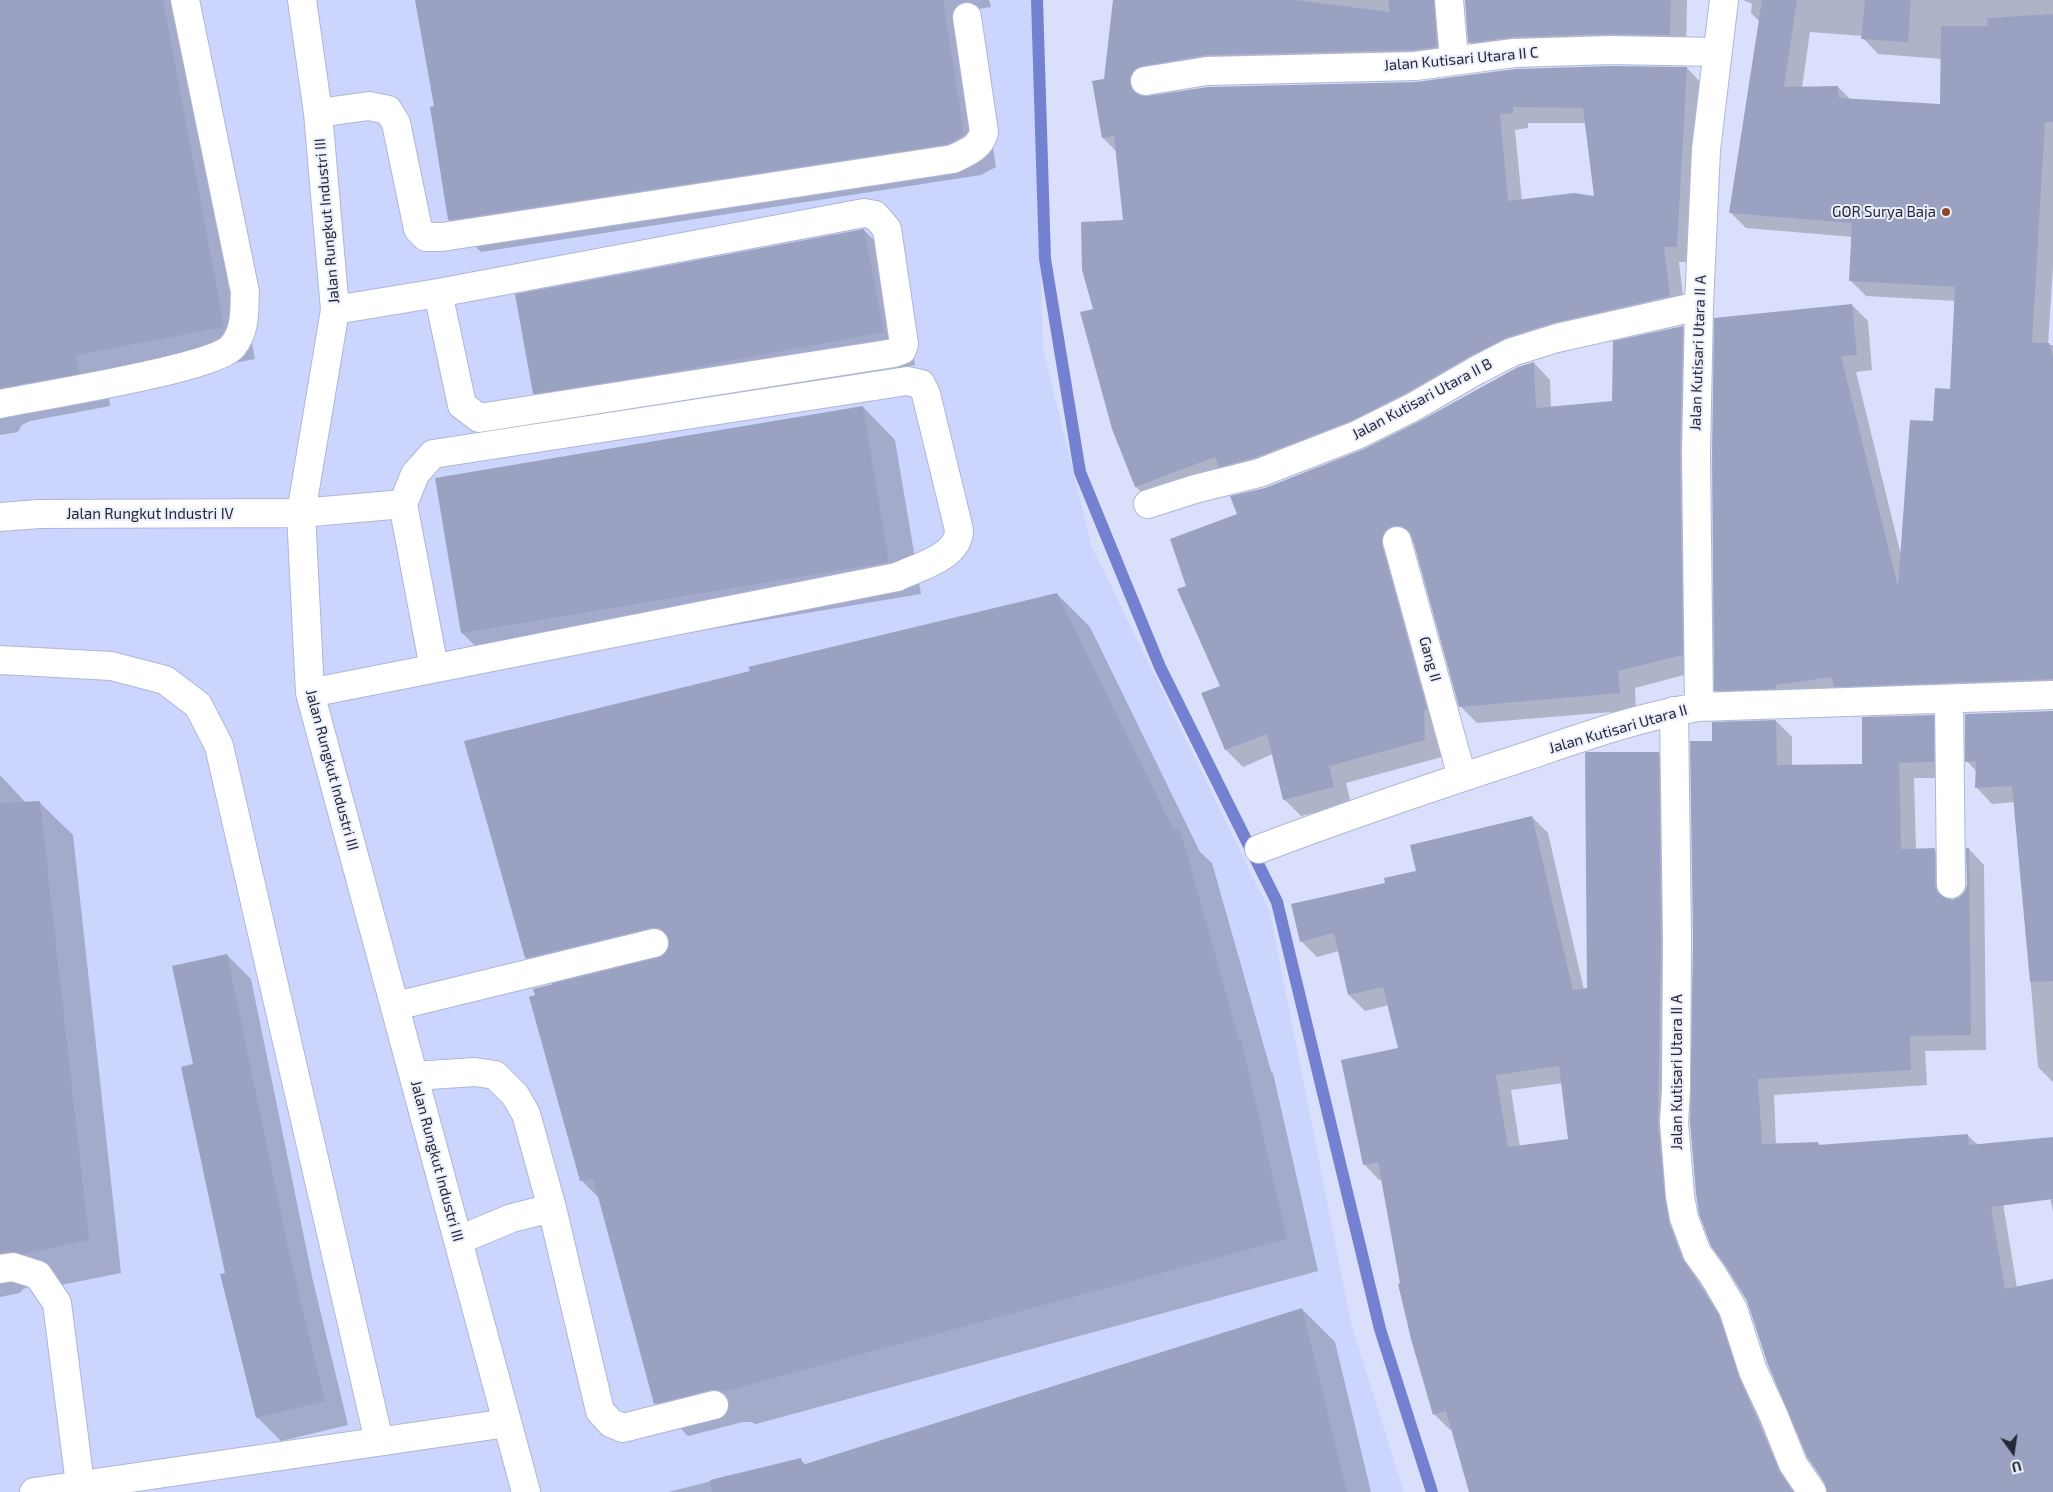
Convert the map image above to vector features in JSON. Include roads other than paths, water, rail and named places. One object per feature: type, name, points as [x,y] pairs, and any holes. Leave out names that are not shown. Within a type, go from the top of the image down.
[{"type":"street","points":[[0,404],[164,372],[231,348],[243,329],[245,292],[185,0]]},
{"type":"street","name":"Jalan Rungkut Industri III","points":[[302,0],[318,113],[335,310],[301,513],[310,693],[526,1492]]},
{"type":"street","points":[[1449,0],[1454,59]]},
{"type":"street","name":"Jalan Kutisari Utara II A","points":[[1724,0],[1706,150],[1699,306],[1696,454],[1677,939],[1674,1122],[1684,1218],[1697,1254],[1713,1275],[1732,1309],[1753,1371],[1793,1464],[1812,1492]]},
{"type":"street","points":[[318,113],[369,106],[388,110],[396,123],[418,229],[426,237],[442,237],[953,159],[977,147],[982,142],[984,132],[967,17]]},
{"type":"street","name":"Jalan Kutisari Utara II C","points":[[1145,81],[1207,71],[1415,66],[1454,59],[1514,53],[1601,50],[1717,52]]},
{"type":"street","points":[[335,310],[438,293],[864,213],[875,215],[887,229],[904,344],[902,350],[894,353],[479,418],[462,405],[438,293]]},
{"type":"street","name":"Jalan Kutisari Utara II B","points":[[1148,504],[1195,489],[1259,473],[1357,435],[1413,407],[1512,352],[1557,338],[1699,306]]},
{"type":"street","points":[[310,693],[897,577],[948,553],[960,538],[960,530],[926,394],[921,384],[907,381],[433,454],[415,474],[403,504],[434,668]]},
{"type":"street","name":"Jalan Rungkut Industri IV","points":[[0,517],[38,514],[301,513],[403,504]]},
{"type":"street","name":"Gang II","points":[[1397,541],[1462,777]]},
{"type":"street","points":[[0,660],[110,666],[165,680],[198,704],[219,746],[379,1441]]},
{"type":"street","name":"Jalan Kutisari Utara II","points":[[1258,849],[1378,804],[1687,709],[2053,695]]},
{"type":"street","points":[[1949,698],[1951,884]]},
{"type":"street","points":[[396,1006],[654,943]]},
{"type":"street","points":[[414,1076],[475,1072],[495,1075],[515,1095],[526,1114],[552,1208],[600,1410],[611,1423],[623,1428],[714,1405]]},
{"type":"street","points":[[459,1240],[512,1218],[552,1208]]},
{"type":"street","points":[[0,1269],[13,1267],[38,1276],[58,1303],[80,1484]]},
{"type":"street","points":[[34,1492],[507,1423]]},
{"type":"waterway","points":[[1037,0],[1045,259],[1080,472],[1160,667],[1277,902],[1380,1329],[1432,1492]]},
{"type":"place","name":"GOR Surya Baja","points":[[1946,212]]}]
